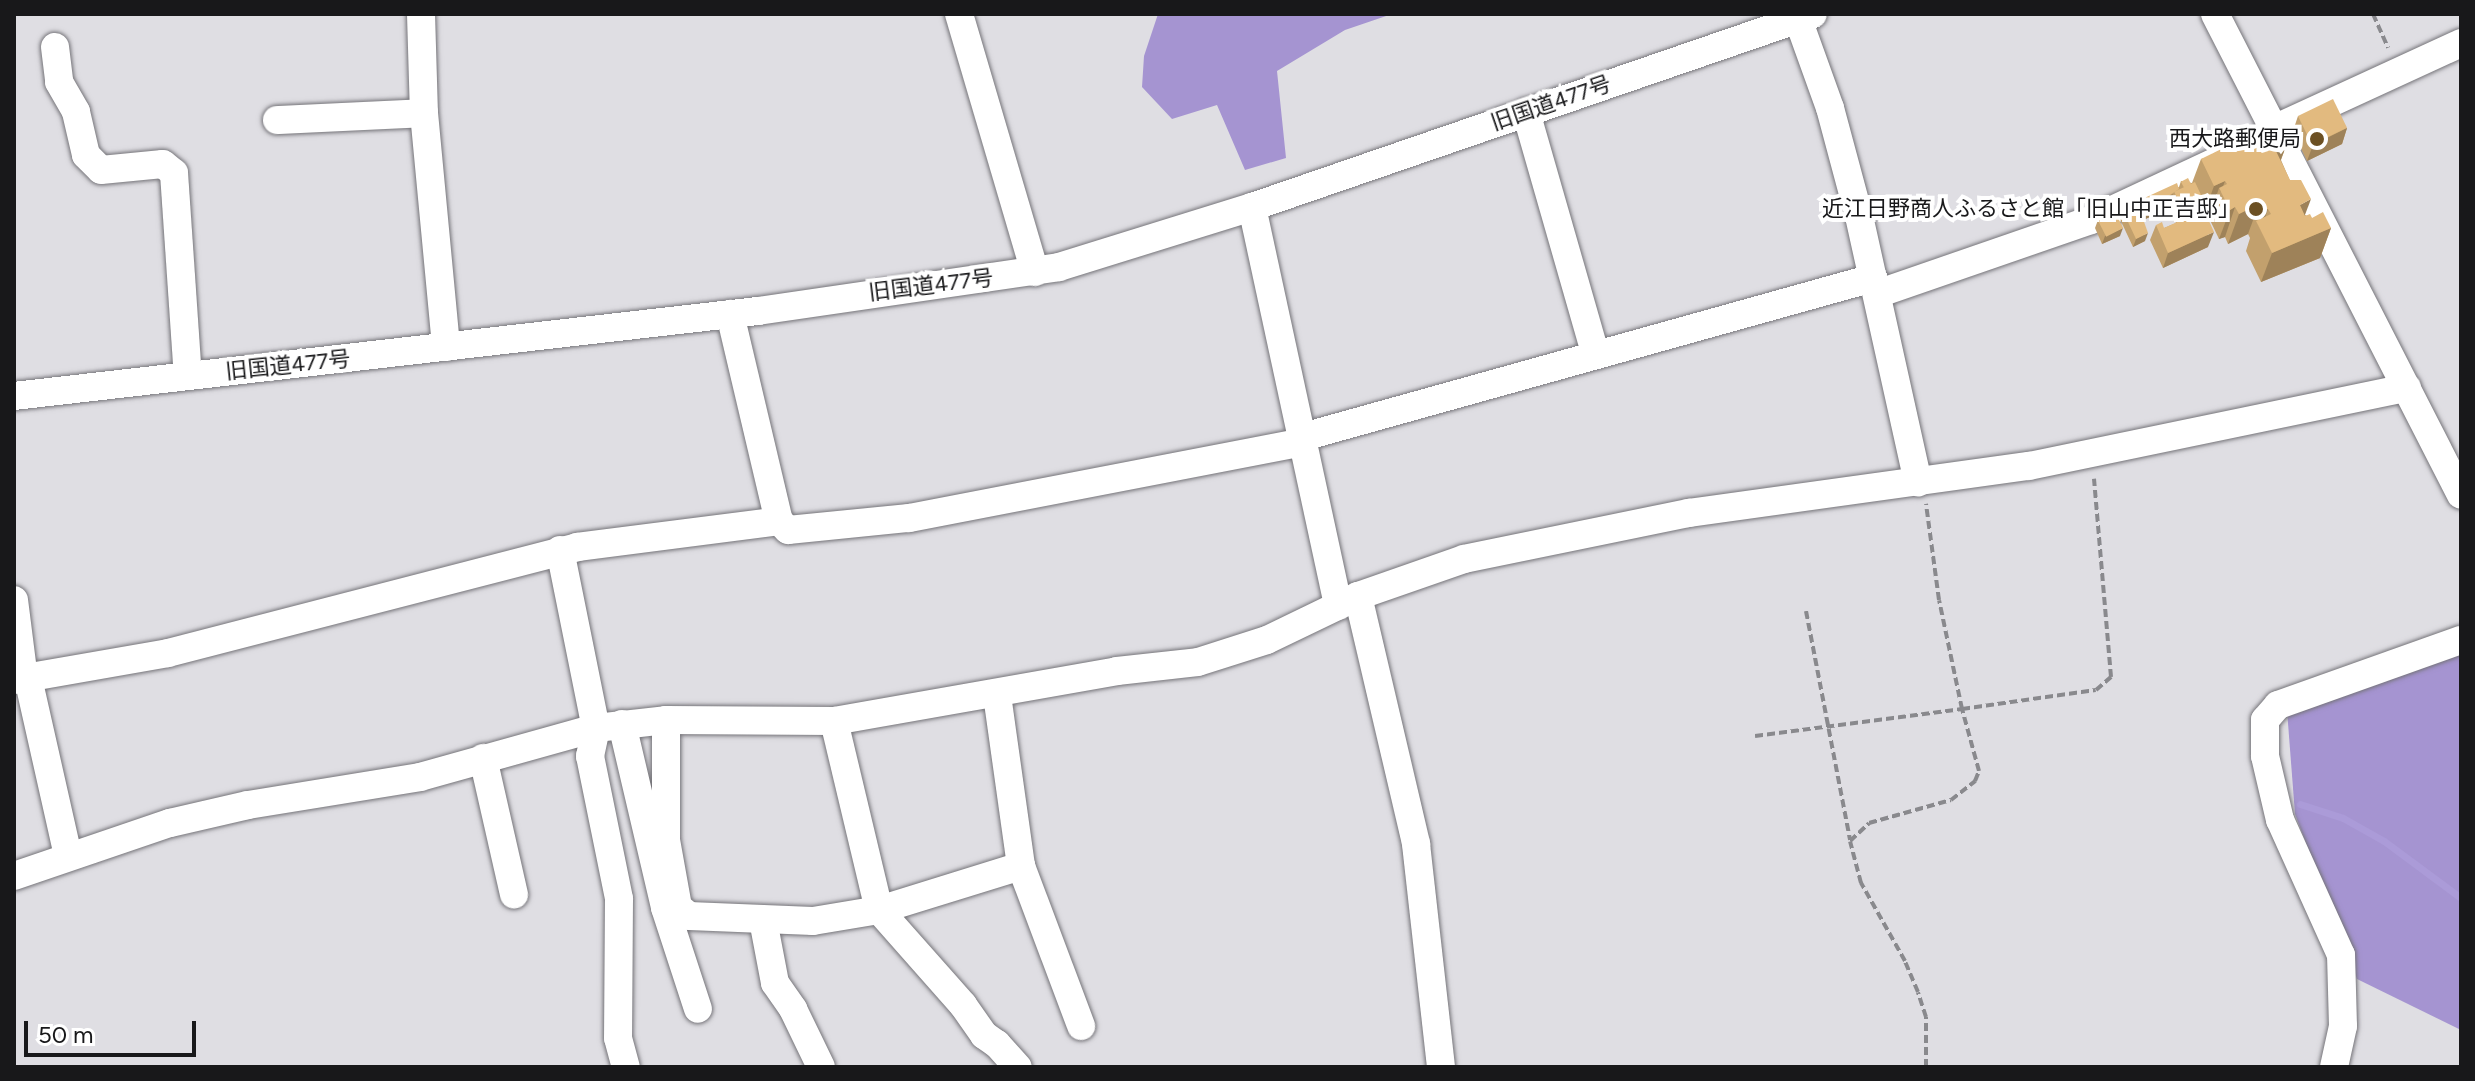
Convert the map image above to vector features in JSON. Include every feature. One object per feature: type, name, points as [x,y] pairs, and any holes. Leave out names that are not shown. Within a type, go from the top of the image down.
[{"type":"street","points":[[421,14],[424,113],[446,347]]},
{"type":"street","points":[[959,14],[1035,272]]},
{"type":"street","points":[[2215,14],[2407,388],[2453,459],[2461,495]]},
{"type":"street","points":[[1805,17],[1874,282],[1920,483]]},
{"type":"street","name":"旧国道477号","points":[[14,396],[730,314],[1035,272],[1083,262],[1805,17]]},
{"type":"street","points":[[1874,282],[1880,293],[2091,220],[2461,43]]},
{"type":"street","points":[[55,47],[59,82],[76,112],[86,155],[101,170],[163,164],[174,173],[188,376]]},
{"type":"street","points":[[1526,112],[1595,353]]},
{"type":"street","points":[[277,120],[424,113]]},
{"type":"street","points":[[1252,207],[1303,439],[1416,844],[1441,1067]]},
{"type":"street","points":[[730,314],[779,521],[788,530],[909,518],[1303,439],[1595,353],[1874,282]]},
{"type":"street","points":[[14,876],[170,823],[248,805],[420,777],[609,726],[666,720],[834,721],[997,695],[1117,671],[1198,662],[1267,640],[1348,601],[1464,559],[1689,513],[1805,494],[1920,483],[2086,453],[2407,388]]},
{"type":"street","points":[[22,679],[168,653],[560,550],[779,521]]},
{"type":"street","points":[[560,550],[609,726],[698,1009]]},
{"type":"street","points":[[14,600],[22,679],[68,856]]},
{"type":"street","points":[[2334,1067],[2343,1026],[2341,955],[2280,820],[2263,742],[2265,720],[2278,705],[2461,640]]},
{"type":"street","points":[[997,695],[1021,866],[1081,1026]]},
{"type":"street","points":[[666,720],[666,840],[678,907],[689,916],[813,921],[879,910],[1021,866]]},
{"type":"street","points":[[834,721],[879,910],[963,1005],[977,1028],[1018,1067]]},
{"type":"street","points":[[609,726],[590,756],[619,899],[618,1038],[626,1067]]},
{"type":"street","points":[[483,758],[514,895]]},
{"type":"street","points":[[763,920],[775,983],[793,1009],[821,1067]]},
{"type":"path","points":[[2373,14],[2398,72]]},
{"type":"path","points":[[1755,736],[2096,690],[2111,677],[2093,469],[2086,453]]},
{"type":"path","points":[[1850,841],[1869,823],[1951,800],[1975,781],[1979,771],[1962,709],[1939,600],[1920,483]]},
{"type":"path","points":[[1806,611],[1850,841],[1861,883],[1905,961],[1918,992],[1926,1017],[1926,1067]]},
{"type":"shaded area","points":[[1158,14],[1392,14],[1345,30],[1277,71],[1286,158],[1245,170],[1217,105],[1172,119],[1142,87],[1144,56]]},
{"type":"shaded area","points":[[2461,647],[2461,1030],[2357,979],[2295,814],[2287,710]]},
{"type":"building","points":[[2333,99],[2347,128],[2312,145],[2298,116]]},
{"type":"building","points":[[2254,133],[2259,143],[2280,133],[2286,146],[2276,151],[2290,180],[2301,180],[2311,199],[2300,205],[2305,216],[2310,214],[2312,218],[2323,212],[2331,228],[2272,253],[2256,221],[2271,214],[2268,209],[2262,211],[2259,204],[2239,214],[2235,207],[2230,210],[2219,188],[2227,184],[2225,181],[2214,186],[2201,159]]},
{"type":"building","points":[[2188,178],[2191,184],[2184,188],[2181,182]]},
{"type":"building","points":[[2195,182],[2206,206],[2185,215],[2174,192]]},
{"type":"building","points":[[2177,183],[2179,189],[2167,197],[2169,202],[2145,212],[2140,200]]},
{"type":"building","points":[[2137,202],[2148,233],[2136,239],[2122,209]]},
{"type":"building","points":[[2204,210],[2214,232],[2168,253],[2156,225],[2162,222],[2164,228]]},
{"type":"building","points":[[2115,212],[2123,228],[2106,237],[2098,221]]},
{"type":"waterway","points":[[2300,804],[2343,818],[2384,841],[2461,898]]},
{"type":"place","name":"西大路郵便局","points":[[2317,139]]},
{"type":"place","name":"近江日野商人ふるさと館「旧山中正吉邸」","points":[[2256,209]]}]
